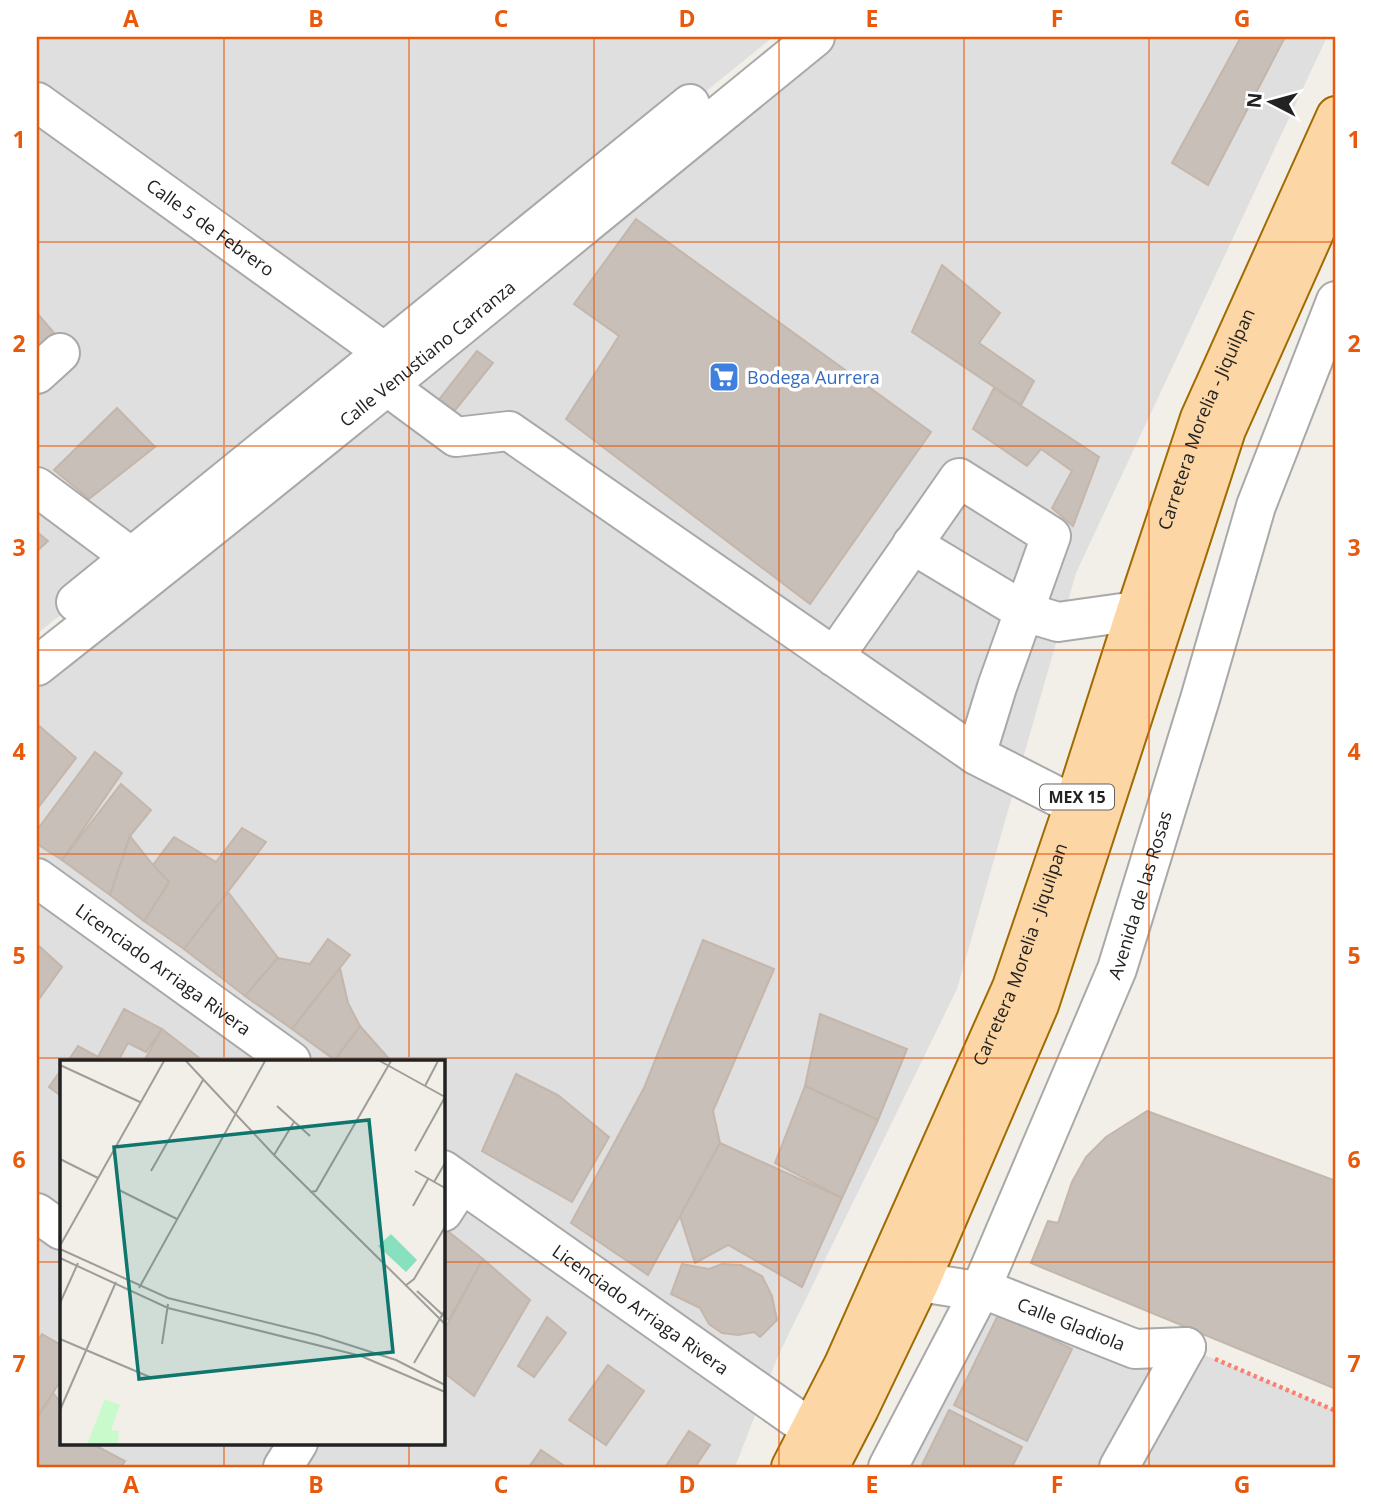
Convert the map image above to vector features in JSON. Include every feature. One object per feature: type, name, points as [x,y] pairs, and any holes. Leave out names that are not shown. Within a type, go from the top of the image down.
[{"type":"main road","name":"Carretera Morelia - Jiquilpan","points":[[827,1447],[844,1364],[1012,987],[1200,418],[1336,116]]},
{"type":"main road","name":"Carretera Morelia - Jiquilpan","points":[[791,1467],[827,1447],[920,1282],[1039,1005],[1226,430],[1336,184]]},
{"type":"street","name":"Calle Venustiano Carranza","points":[[386,369],[773,37]]},
{"type":"street","name":"Calle Venustiano Carranza","points":[[37,666],[140,568],[386,369],[815,37]]},
{"type":"street","name":"Calle 5 de Febrero","points":[[37,102],[386,369],[456,437],[509,431],[976,755],[1074,805]]},
{"type":"street","name":"Avenida de las Rosas","points":[[888,1467],[979,1290],[1117,969],[1256,506],[1336,301]]},
{"type":"street","points":[[834,657],[958,478],[1051,536],[996,687],[976,755]]},
{"type":"street","points":[[37,487],[140,568]]},
{"type":"street","points":[[912,544],[1025,612],[1058,622],[1136,611]]},
{"type":"street","name":"Calle Venustiano Carranza","points":[[37,634],[140,568]]},
{"type":"street","name":"Licenciado Arriaga Rivera","points":[[37,878],[290,1060]]},
{"type":"street","name":"Licenciado Arriaga Rivera","points":[[449,1189],[827,1447]]},
{"type":"street","points":[[37,1213],[60,1229]]},
{"type":"street","name":"Calle Gladiola","points":[[920,1282],[996,1294],[1135,1349],[1186,1347]]},
{"type":"street","points":[[1119,1467],[1186,1347]]},
{"type":"street","points":[[283,1467],[297,1444]]},
{"type":"path","points":[[1186,1347],[1336,1411]]},
{"type":"shaded area","points":[[37,37],[773,37],[37,634]]},
{"type":"shaded area","points":[[815,37],[1327,37],[1076,573],[957,989],[778,1356],[735,1467],[37,1467],[37,664]]},
{"type":"shaded area","points":[[996,1294],[1186,1347],[1336,1411],[1336,1467],[895,1467]]},
{"type":"building","points":[[1241,37],[1285,37],[1208,185],[1172,163]]},
{"type":"building","name":"Bodega Aurrera","points":[[636,219],[931,432],[810,604],[566,419],[619,336],[574,304]]},
{"type":"building","points":[[942,265],[1000,313],[979,343],[1034,381],[1021,405],[912,332]]},
{"type":"building","points":[[37,313],[54,333],[37,348]]},
{"type":"building","points":[[477,351],[493,363],[452,414],[437,402]]},
{"type":"building","points":[[994,388],[1099,457],[1073,526],[1052,508],[1072,471],[1041,449],[1027,466],[973,429]]},
{"type":"building","points":[[117,408],[155,447],[89,499],[54,470]]},
{"type":"building","points":[[37,532],[48,541],[37,551]]},
{"type":"building","points":[[37,724],[76,758],[37,809]]},
{"type":"building","points":[[95,752],[122,773],[62,860],[37,844],[37,830]]},
{"type":"building","points":[[121,784],[151,810],[130,836],[110,895],[62,860]]},
{"type":"building","points":[[242,828],[266,842],[184,949],[144,921],[169,882],[153,865],[174,837],[216,862]]},
{"type":"building","points":[[130,836],[169,882],[144,921],[110,895]]},
{"type":"building","points":[[228,892],[278,958],[245,996],[184,949]]},
{"type":"building","points":[[328,939],[350,955],[292,1029],[245,996],[278,958],[310,964]]},
{"type":"building","points":[[703,940],[774,969],[713,1111],[720,1143],[648,1275],[571,1223],[644,1088]]},
{"type":"building","points":[[39,946],[62,967],[37,1002],[37,949]]},
{"type":"building","points":[[340,968],[348,1003],[360,1026],[335,1060],[292,1029]]},
{"type":"building","points":[[124,1009],[162,1029],[146,1052],[128,1043],[119,1060],[69,1060],[78,1046],[98,1057]]},
{"type":"building","points":[[820,1014],[907,1049],[878,1120],[805,1086]]},
{"type":"building","points":[[360,1026],[390,1060],[335,1060]]},
{"type":"building","points":[[162,1029],[202,1060],[145,1060]]},
{"type":"building","points":[[60,1071],[60,1095],[49,1087]]},
{"type":"building","points":[[516,1074],[558,1095],[609,1137],[572,1202],[482,1151]]},
{"type":"building","points":[[805,1086],[878,1120],[842,1198],[775,1163]]},
{"type":"building","points":[[1147,1111],[1336,1181],[1336,1389],[1031,1263],[1048,1221],[1058,1223],[1072,1182],[1086,1157],[1106,1137]]},
{"type":"building","points":[[720,1143],[842,1198],[802,1287],[728,1245],[695,1263],[680,1216]]},
{"type":"building","points":[[444,1230],[483,1259],[449,1320],[444,1317]]},
{"type":"building","points":[[483,1259],[530,1300],[474,1396],[444,1373],[444,1330]]},
{"type":"building","points":[[682,1264],[709,1269],[722,1264],[741,1265],[762,1276],[772,1296],[777,1320],[760,1337],[754,1332],[738,1335],[722,1333],[709,1324],[700,1308],[671,1294]]},
{"type":"building","points":[[999,1313],[1072,1349],[1027,1441],[954,1405]]},
{"type":"building","points":[[547,1317],[566,1333],[534,1377],[518,1366]]},
{"type":"building","points":[[42,1334],[60,1344],[60,1382],[37,1418],[37,1342]]},
{"type":"building","points":[[608,1365],[644,1391],[606,1445],[569,1420]]},
{"type":"building","points":[[53,1393],[60,1402],[60,1444],[93,1444],[125,1461],[121,1467],[37,1467],[37,1418]]},
{"type":"building","points":[[949,1410],[1022,1447],[1012,1467],[921,1467]]},
{"type":"building","points":[[689,1431],[710,1445],[695,1467],[667,1467],[666,1466]]},
{"type":"building","points":[[541,1450],[566,1467],[529,1467]]},
{"type":"place","name":"Bodega Aurrera","points":[[724,377]]}]
